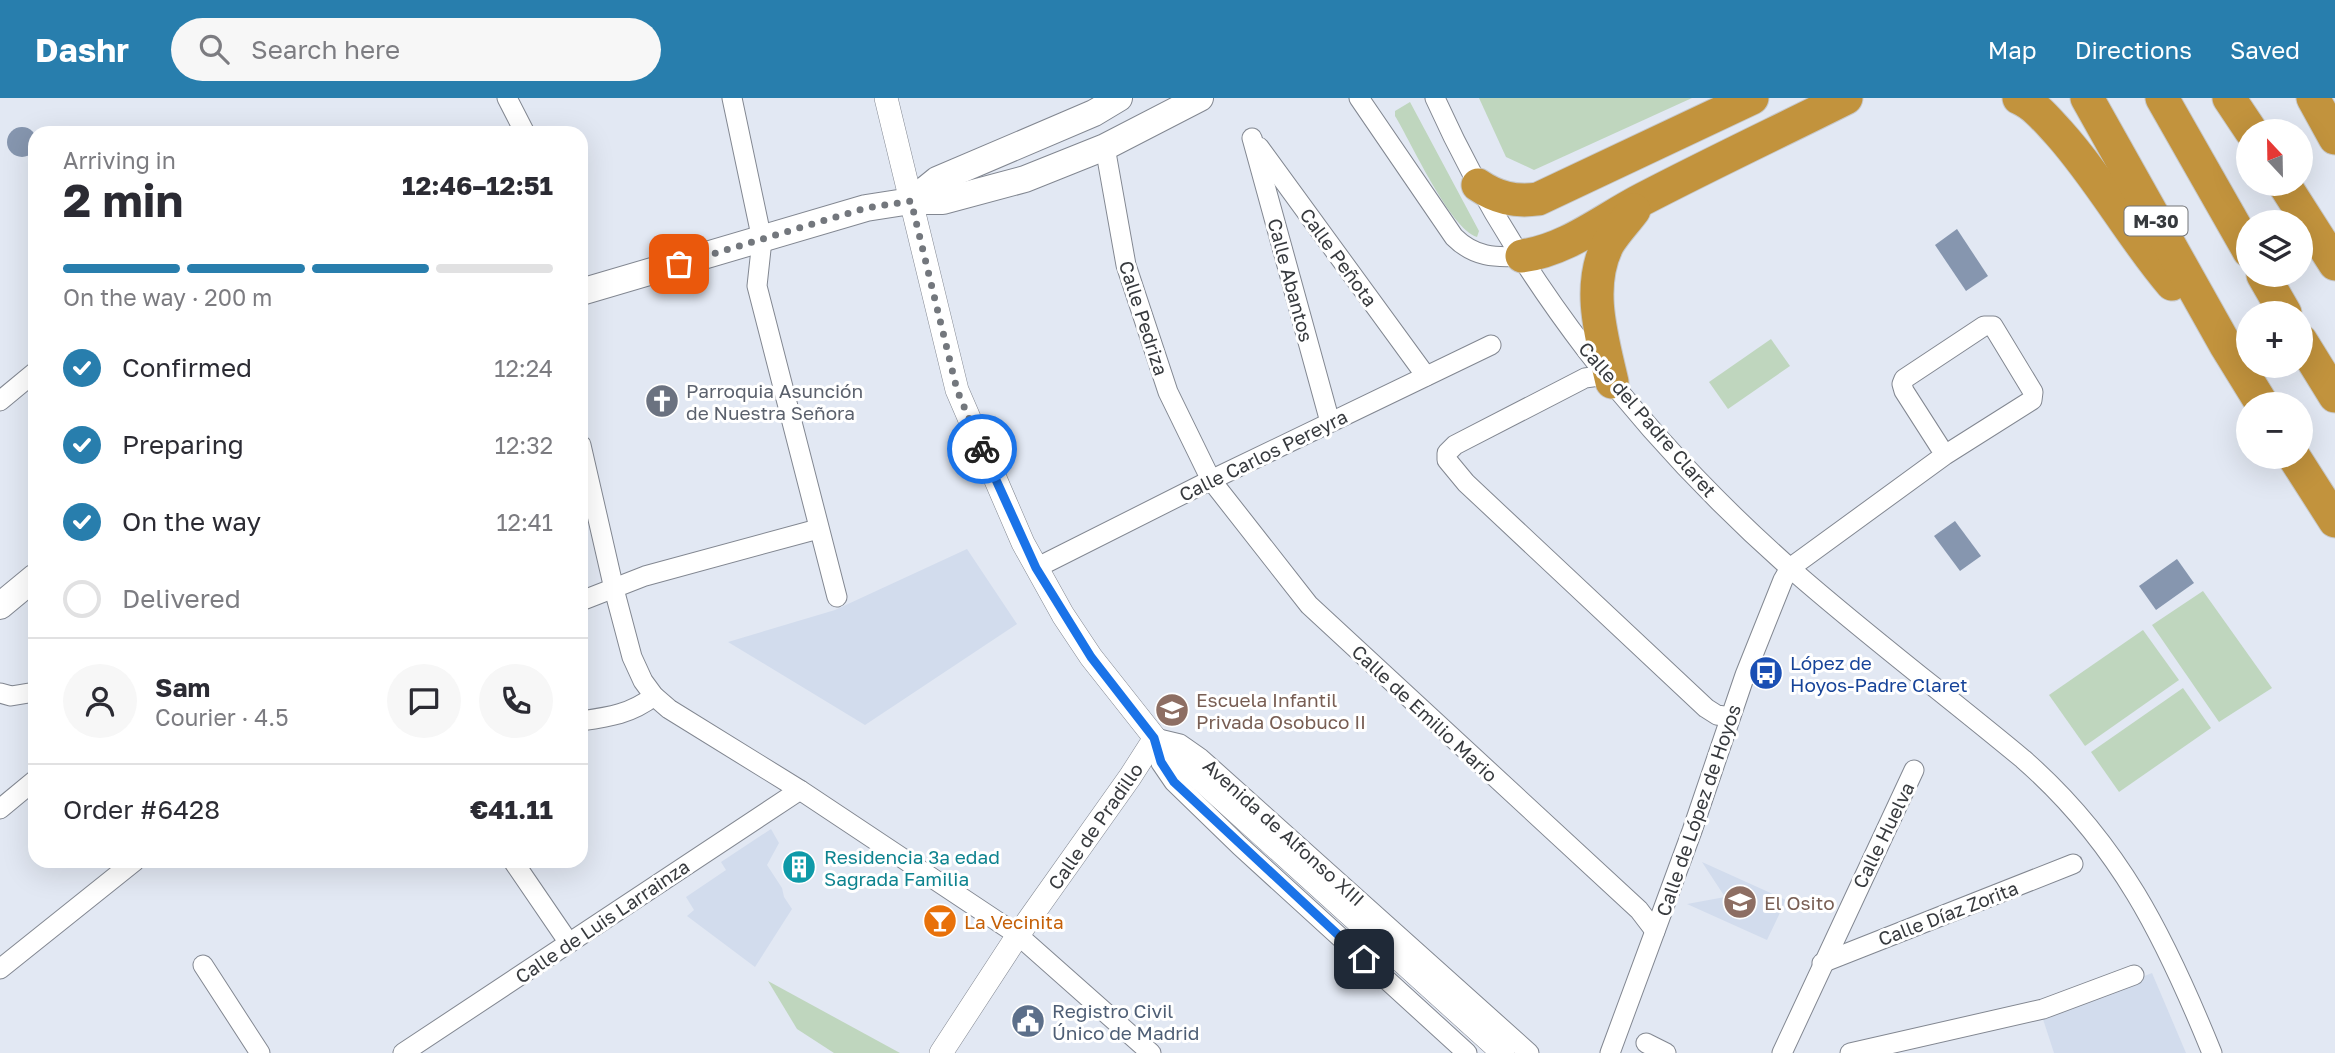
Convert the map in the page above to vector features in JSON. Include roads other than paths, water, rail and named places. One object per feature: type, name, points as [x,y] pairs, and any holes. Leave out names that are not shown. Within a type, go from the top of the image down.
[{"type":"highway","points":[[1478,185],[1491,194],[1506,199],[1538,200],[1752,98]]},
{"type":"highway","points":[[1522,256],[1537,254],[1561,245],[1642,199],[1846,98]]},
{"type":"highway","points":[[2019,98],[2029,103],[2077,153],[2157,266],[2225,344]]},
{"type":"highway","name":"M-30","points":[[2087,98],[2255,392]]},
{"type":"highway","points":[[2162,98],[2236,228]]},
{"type":"highway","points":[[2229,98],[2242,119]]},
{"type":"highway","points":[[2253,98],[2265,119]]},
{"type":"highway","points":[[2313,98],[2335,138]]},
{"type":"highway","points":[[2330,98],[2335,109]]},
{"type":"highway","points":[[2292,196],[2335,264]]},
{"type":"highway","points":[[2308,196],[2335,246]]},
{"type":"highway","points":[[1610,380],[1600,330],[1597,282],[1602,257],[1610,241],[1642,199]]},
{"type":"highway","points":[[2313,360],[2335,396]]},
{"type":"highway","points":[[2302,469],[2335,522]]},
{"type":"main road","points":[[911,201],[937,180],[1092,106],[1119,98]]},
{"type":"main road","points":[[588,285],[762,240],[866,208],[911,201],[943,201],[1025,180],[1105,147],[1200,98]]},
{"type":"main road","points":[[0,606],[28,583]]},
{"type":"street","points":[[507,98],[521,126]]},
{"type":"street","points":[[732,98],[762,240],[757,286],[836,597]]},
{"type":"street","name":"Avenida de Alfonso XIII","points":[[886,98],[957,390],[1036,568],[1091,657],[1154,738],[1503,1053]]},
{"type":"street","points":[[1359,98],[1454,237],[1473,252],[1485,256],[1522,256]]},
{"type":"street","name":"Calle del Padre Claret","points":[[1435,98],[1478,185],[1544,292],[1610,380],[1687,467],[1790,568],[2024,759],[2084,818],[2147,909],[2186,990],[2212,1053]]},
{"type":"street","name":"Calle Peñota","points":[[1252,138],[1426,376]]},
{"type":"street","name":"Calle Abantos","points":[[1252,138],[1330,422]]},
{"type":"street","name":"Calle Pedriza","points":[[1105,147],[1126,265],[1168,391],[1211,480]]},
{"type":"street","points":[[1790,568],[1945,455],[2032,400],[2034,396],[1993,326],[1984,326],[1904,379],[1902,384],[1945,455]]},
{"type":"street","name":"Calle Carlos Pereyra","points":[[1036,568],[1491,345]]},
{"type":"street","points":[[1610,380],[1599,376],[1586,378],[1558,391],[1455,445],[1447,453],[1447,460],[1466,483],[1706,708],[1720,716],[1730,717]]},
{"type":"street","points":[[0,401],[28,378]]},
{"type":"street","points":[[588,480],[632,657],[643,681],[654,696],[668,709],[800,790],[1018,935],[1152,1053]]},
{"type":"street","name":"Calle de Emilio Mario","points":[[1211,480],[1309,605],[1639,910],[1655,931]]},
{"type":"street","points":[[588,598],[645,576],[818,529]]},
{"type":"street","name":"Calle de López de Hoyos","points":[[1609,1053],[1773,601],[1790,568]]},
{"type":"street","points":[[0,693],[11,696],[28,693]]},
{"type":"street","points":[[588,720],[617,716],[639,708],[654,696]]},
{"type":"street","name":"Avenida de Alfonso XIII","points":[[1154,738],[1161,762],[1174,782],[1240,846],[1467,1053]]},
{"type":"street","name":"Avenida de Alfonso XIII","points":[[1154,738],[1180,744],[1200,758],[1530,1053]]},
{"type":"street","name":"Calle de Pradillo","points":[[941,1053],[1018,935],[1130,777],[1154,738]]},
{"type":"street","name":"Calle Huelva","points":[[1782,1053],[1822,962],[1914,770]]},
{"type":"street","points":[[0,809],[28,786]]},
{"type":"street","name":"Calle de Luis Larrainza","points":[[403,1053],[800,790]]},
{"type":"street","name":"Calle Díaz Zorita","points":[[1822,962],[2074,864]]},
{"type":"street","points":[[0,970],[126,868]]},
{"type":"street","points":[[518,868],[569,943]]},
{"type":"street","points":[[203,965],[260,1053]]},
{"type":"street","points":[[1850,1053],[2043,1009],[2134,975]]},
{"type":"street","points":[[1646,1043],[1666,1053]]},
{"type":"place","name":"Parroquia Asunción de Nuestra Señora","points":[[662,401]]},
{"type":"place","name":"López de Hoyos-Padre Claret","points":[[1766,673]]},
{"type":"place","name":"Escuela Infantil Privada Osobuco II","points":[[1172,710]]},
{"type":"place","name":"Residencia 3ª edad Sagrada Familia","points":[[799,867]]},
{"type":"place","name":"El Osito","points":[[1740,902]]},
{"type":"place","name":"La Vecinita","points":[[940,921]]},
{"type":"place","name":"Registro Civil Único de Madrid","points":[[1028,1021]]}]
